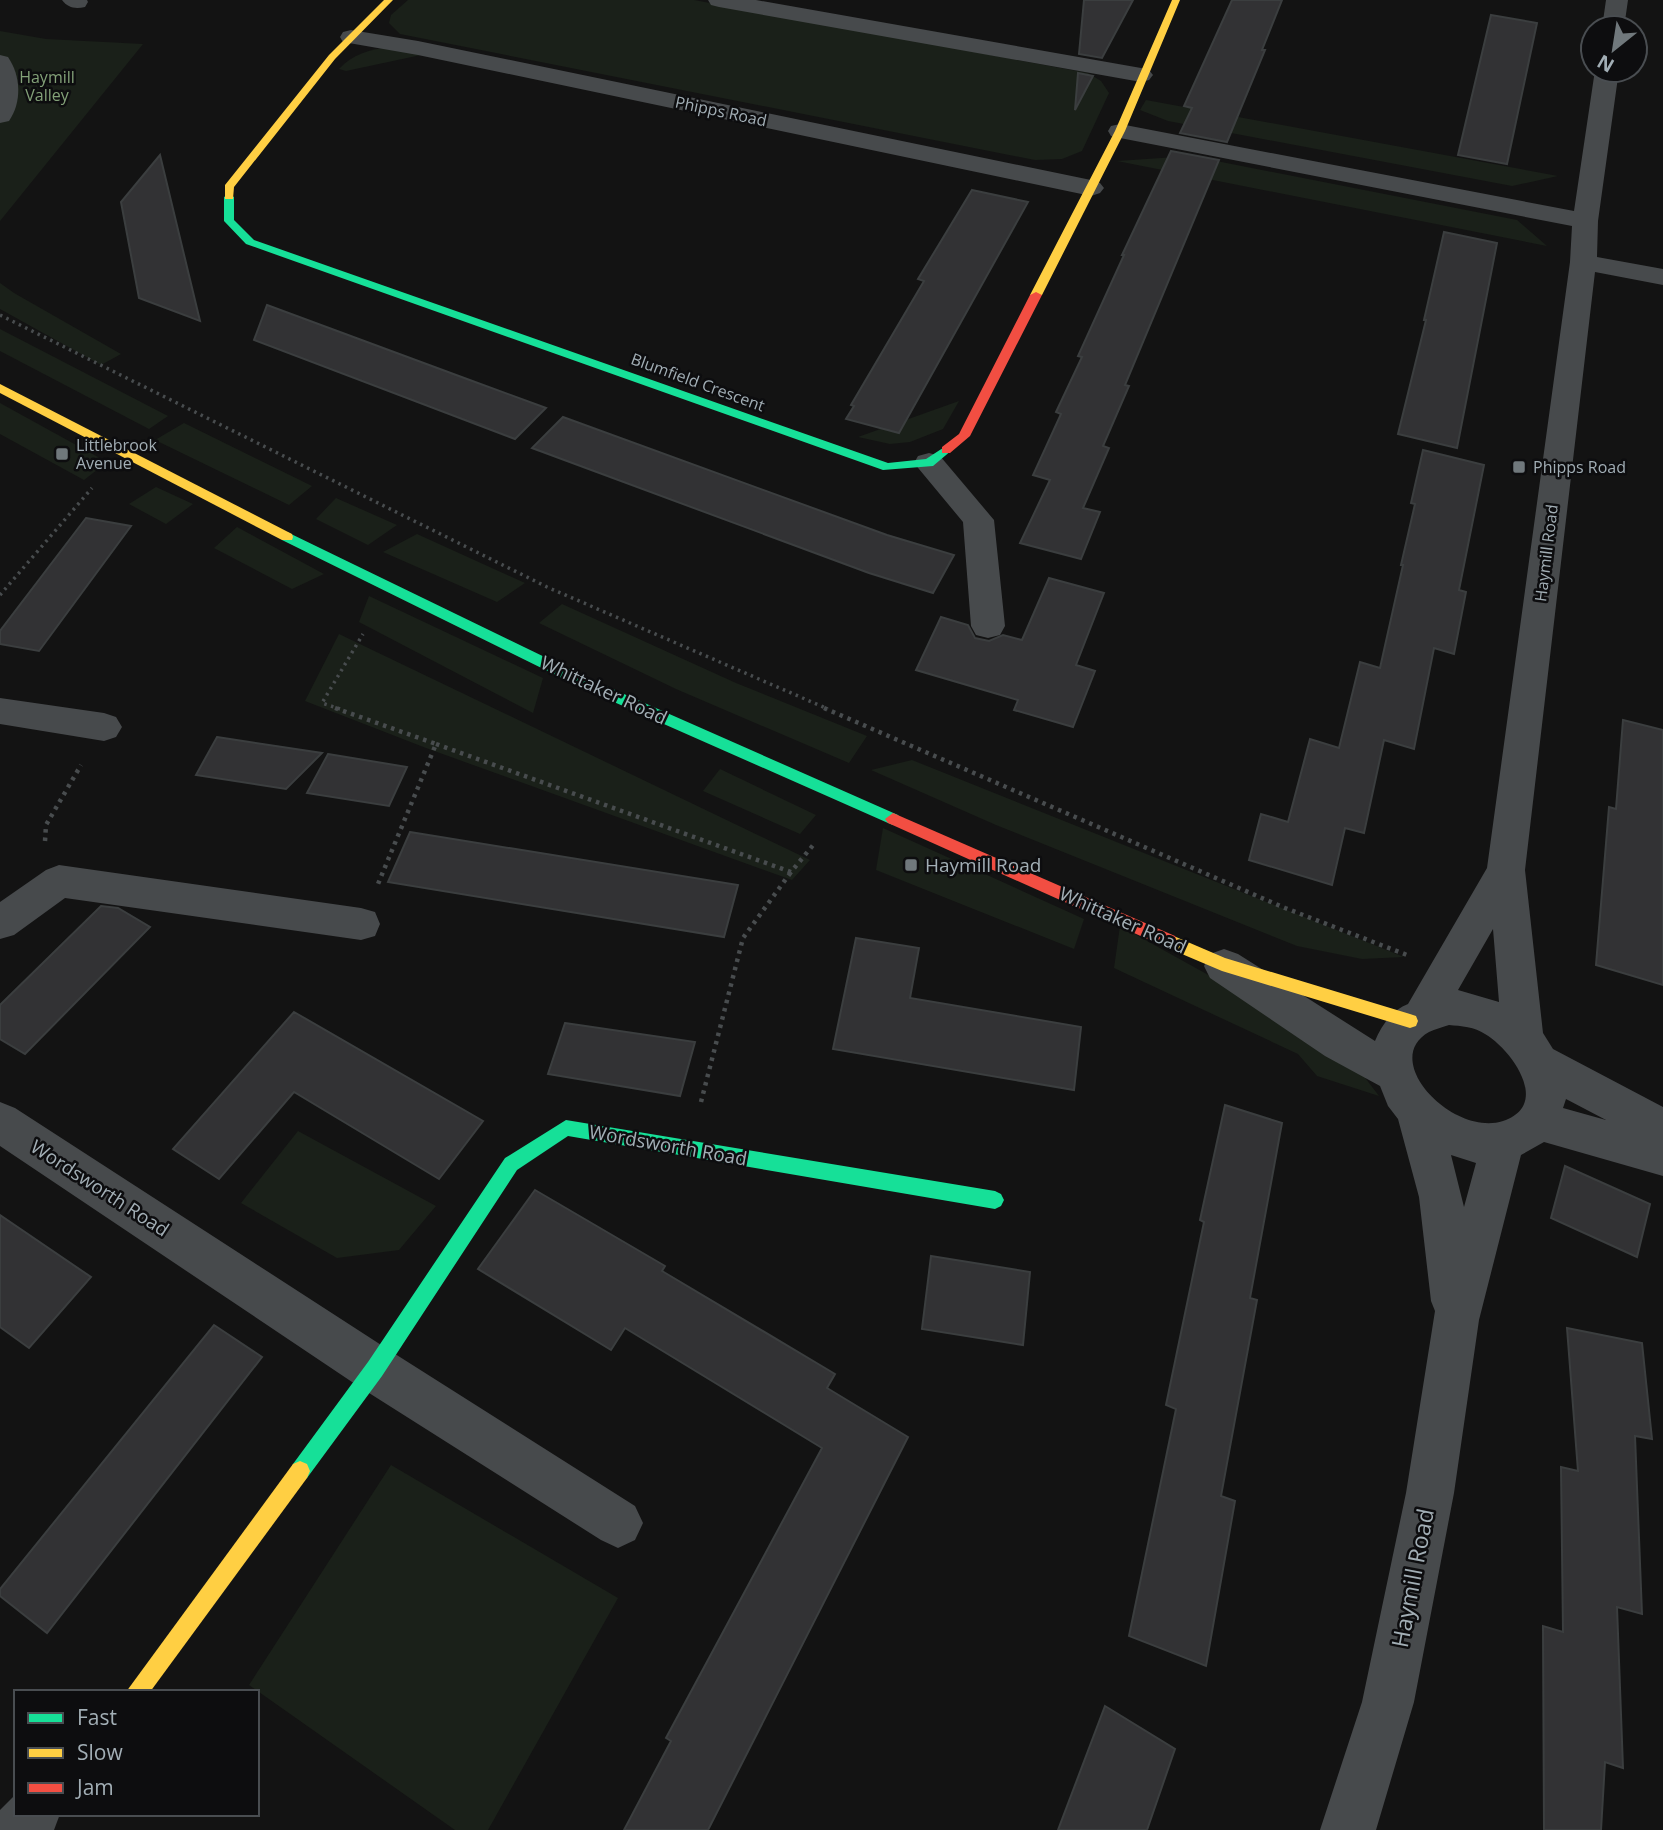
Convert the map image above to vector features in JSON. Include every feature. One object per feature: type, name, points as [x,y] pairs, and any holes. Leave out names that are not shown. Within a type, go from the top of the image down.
[{"type":"street","name":"Blumfield Crescent","points":[[389,0],[332,57],[229,187],[229,221],[250,242],[887,467],[929,463]]},
{"type":"street","points":[[719,0],[1141,75]]},
{"type":"street","points":[[988,626],[978,520],[929,463],[964,436],[1120,131],[1141,75],[1175,0]]},
{"type":"street","name":"Phipps Road","points":[[352,37],[418,48],[1091,188]]},
{"type":"street","points":[[0,62],[8,82],[0,116]]},
{"type":"street","name":"Haymill Road","points":[[1348,1830],[1388,1702],[1430,1493],[1456,1320],[1521,1131],[1545,1103],[1546,1084],[1531,1051],[1506,870],[1583,262],[1585,221],[1605,84]]},
{"type":"street","points":[[1120,131],[1585,221]]},
{"type":"street","points":[[1583,262],[1663,277]]},
{"type":"street","name":"Whittaker Road","points":[[0,388],[215,502],[585,683],[1222,964],[1418,1016]]},
{"type":"street","points":[[0,711],[104,727]]},
{"type":"street","name":"Haymill Road","points":[[1506,870],[1450,971],[1418,1016],[1398,1035],[1392,1052],[1394,1073],[1402,1093],[1417,1111],[1436,1127],[1458,1138],[1482,1143],[1521,1131]]},
{"type":"street","points":[[0,923],[59,880],[361,924]]},
{"type":"street","name":"Whittaker Road","points":[[1222,964],[1339,1043],[1394,1073]]},
{"type":"street","points":[[1418,1016],[1449,1007],[1475,1010],[1501,1022],[1531,1051],[1663,1129]]},
{"type":"street","name":"Haymill Road","points":[[1417,1111],[1441,1197],[1456,1320]]},
{"type":"street","name":"Wordsworth Road","points":[[0,1122],[375,1369],[618,1523]]},
{"type":"street","name":"Wordsworth Road","points":[[138,1690],[375,1369],[511,1164],[566,1128],[995,1200]]},
{"type":"street","points":[[1521,1131],[1663,1156]]},
{"type":"street","points":[[19,1830],[31,1816]]},
{"type":"path","points":[[0,315],[547,587],[1285,908],[1450,971]]},
{"type":"path","points":[[0,595],[92,488]]},
{"type":"path","points":[[363,634],[321,703],[790,872]]},
{"type":"path","points":[[46,825],[104,727]]},
{"type":"path","points":[[361,924],[436,744]]},
{"type":"path","points":[[689,1149],[743,938],[790,872],[814,844]]},
{"type":"green space","points":[[408,0],[694,0],[1088,73],[1101,81],[1109,93],[1082,151],[1062,159],[1035,160],[400,34],[389,23],[391,15]]},
{"type":"green space","name":"Haymill Valley","points":[[0,31],[46,39],[143,44],[0,221]]},
{"type":"green space","points":[[390,47],[421,55],[346,71],[339,69],[362,53]]},
{"type":"green space","points":[[1146,100],[1558,176],[1512,186],[1168,121],[1140,110]]},
{"type":"green space","points":[[1191,156],[1517,220],[1547,246],[1117,161]]},
{"type":"green space","points":[[0,283],[121,354],[101,365],[0,309]]},
{"type":"green space","points":[[0,329],[168,416],[149,429],[0,351]]},
{"type":"green space","points":[[959,401],[943,429],[910,442],[890,444],[858,437]]},
{"type":"green space","points":[[0,403],[107,462],[84,480],[0,434]]},
{"type":"green space","points":[[184,423],[312,486],[289,505],[155,440]]},
{"type":"green space","points":[[156,487],[193,504],[166,524],[129,504]]},
{"type":"green space","points":[[336,498],[397,525],[368,545],[316,519]]},
{"type":"green space","points":[[237,527],[324,574],[292,589],[214,548]]},
{"type":"green space","points":[[417,534],[525,583],[497,602],[383,552]]},
{"type":"green space","points":[[369,596],[543,678],[533,713],[359,622]]},
{"type":"green space","points":[[562,604],[736,683],[867,736],[849,763],[676,689],[539,623]]},
{"type":"green space","points":[[339,634],[810,860],[792,880],[426,748],[305,701]]},
{"type":"green space","points":[[912,760],[1404,957],[1362,959],[1297,946],[996,825],[871,770]]},
{"type":"green space","points":[[720,769],[816,815],[800,834],[703,791]]},
{"type":"green space","points":[[883,828],[1084,919],[1074,949],[876,870]]},
{"type":"green space","points":[[1120,926],[1344,1050],[1379,1096],[1317,1076],[1298,1054],[1114,968]]},
{"type":"green space","points":[[298,1131],[436,1206],[399,1250],[337,1258],[241,1203]]},
{"type":"green space","points":[[391,1465],[618,1598],[488,1830],[455,1830],[249,1685]]},
{"type":"building","points":[[1084,0],[1133,0],[1102,58],[1079,54]]},
{"type":"building","points":[[1232,0],[1282,0],[1262,50],[1265,50],[1227,142],[1180,133],[1192,108],[1184,106]]},
{"type":"building","points":[[1491,15],[1537,23],[1507,164],[1458,155]]},
{"type":"building","points":[[1078,73],[1093,76],[1075,110]]},
{"type":"building","points":[[1171,151],[1219,160],[1125,385],[1129,386],[1103,446],[1109,448],[1083,508],[1100,512],[1081,559],[1020,543],[1050,480],[1033,475],[1061,414],[1056,412],[1082,357],[1078,356],[1122,255]]},
{"type":"building","points":[[160,155],[200,321],[139,298],[121,202]]},
{"type":"building","points":[[972,190],[1028,202],[899,433],[846,419],[854,406],[851,405],[924,281],[918,279]]},
{"type":"building","points":[[1444,232],[1497,243],[1457,448],[1398,434]]},
{"type":"building","points":[[267,305],[546,408],[515,439],[254,340]]},
{"type":"building","points":[[563,417],[887,535],[954,555],[933,593],[869,573],[532,448]]},
{"type":"building","points":[[1423,450],[1484,465],[1459,590],[1466,592],[1454,654],[1434,648],[1414,749],[1384,740],[1364,833],[1345,828],[1332,885],[1249,860],[1261,814],[1288,822],[1310,739],[1339,748],[1360,662],[1380,668],[1403,565],[1415,504],[1411,503]]},
{"type":"building","points":[[86,518],[131,526],[39,651],[0,644],[0,631]]},
{"type":"building","points":[[1049,578],[1104,593],[1076,665],[1095,671],[1073,727],[1014,710],[1018,700],[916,670],[941,617],[968,625],[975,638],[989,641],[1003,635],[1022,640]]},
{"type":"building","points":[[1623,720],[1663,730],[1663,985],[1596,965],[1609,807],[1616,809]]},
{"type":"building","points":[[217,737],[322,753],[286,789],[196,775]]},
{"type":"building","points":[[328,754],[407,767],[389,806],[307,793]]},
{"type":"building","points":[[410,832],[738,885],[724,937],[388,882]]},
{"type":"building","points":[[101,906],[118,908],[150,927],[25,1054],[0,1039],[0,1005]]},
{"type":"building","points":[[856,938],[919,948],[910,998],[1081,1027],[1074,1090],[833,1049]]},
{"type":"building","points":[[294,1012],[483,1121],[439,1179],[294,1092],[219,1179],[173,1149]]},
{"type":"building","points":[[565,1023],[695,1042],[680,1096],[548,1074]]},
{"type":"building","points":[[1225,1105],[1282,1123],[1250,1298],[1257,1300],[1221,1496],[1235,1501],[1206,1666],[1129,1636],[1176,1409],[1166,1405],[1204,1222],[1200,1220]]},
{"type":"building","points":[[1565,1166],[1650,1204],[1637,1257],[1551,1218]]},
{"type":"building","points":[[535,1190],[665,1266],[662,1271],[835,1374],[827,1388],[908,1437],[708,1830],[624,1830],[671,1741],[666,1738],[822,1448],[625,1328],[611,1350],[478,1269]]},
{"type":"building","points":[[0,1215],[91,1277],[29,1348],[0,1327]]},
{"type":"building","points":[[931,1256],[1030,1272],[1023,1345],[922,1329]]},
{"type":"building","points":[[214,1325],[262,1357],[47,1633],[0,1596],[0,1589]]},
{"type":"building","points":[[1567,1328],[1642,1343],[1652,1439],[1635,1436],[1642,1614],[1617,1607],[1623,1768],[1605,1762],[1601,1830],[1544,1830],[1543,1626],[1563,1632],[1561,1467],[1578,1471]]},
{"type":"building","points":[[1105,1706],[1175,1749],[1147,1830],[1058,1830]]},
{"type":"traffic: fast","points":[[229,197],[229,221],[250,242],[887,467],[929,463],[946,450]]},
{"type":"traffic: fast","points":[[287,537],[585,683],[893,819]]},
{"type":"traffic: fast","points":[[300,1471],[375,1369],[511,1164],[566,1128],[995,1200]]},
{"type":"traffic: slow","points":[[229,197],[229,187],[332,57],[389,0]]},
{"type":"traffic: slow","points":[[1036,295],[1120,131],[1176,0]]},
{"type":"traffic: slow","points":[[0,388],[287,537]]},
{"type":"traffic: slow","points":[[1169,941],[1222,964],[1410,1021]]},
{"type":"traffic: slow","points":[[138,1690],[300,1471]]},
{"type":"traffic: jam","points":[[946,450],[964,436],[1036,295]]},
{"type":"traffic: jam","points":[[893,819],[1169,941]]},
{"type":"place","name":"Littlebrook Avenue","points":[[62,454]]},
{"type":"place","name":"Phipps Road","points":[[1519,467]]},
{"type":"place","name":"Haymill Road","points":[[911,865]]}]
